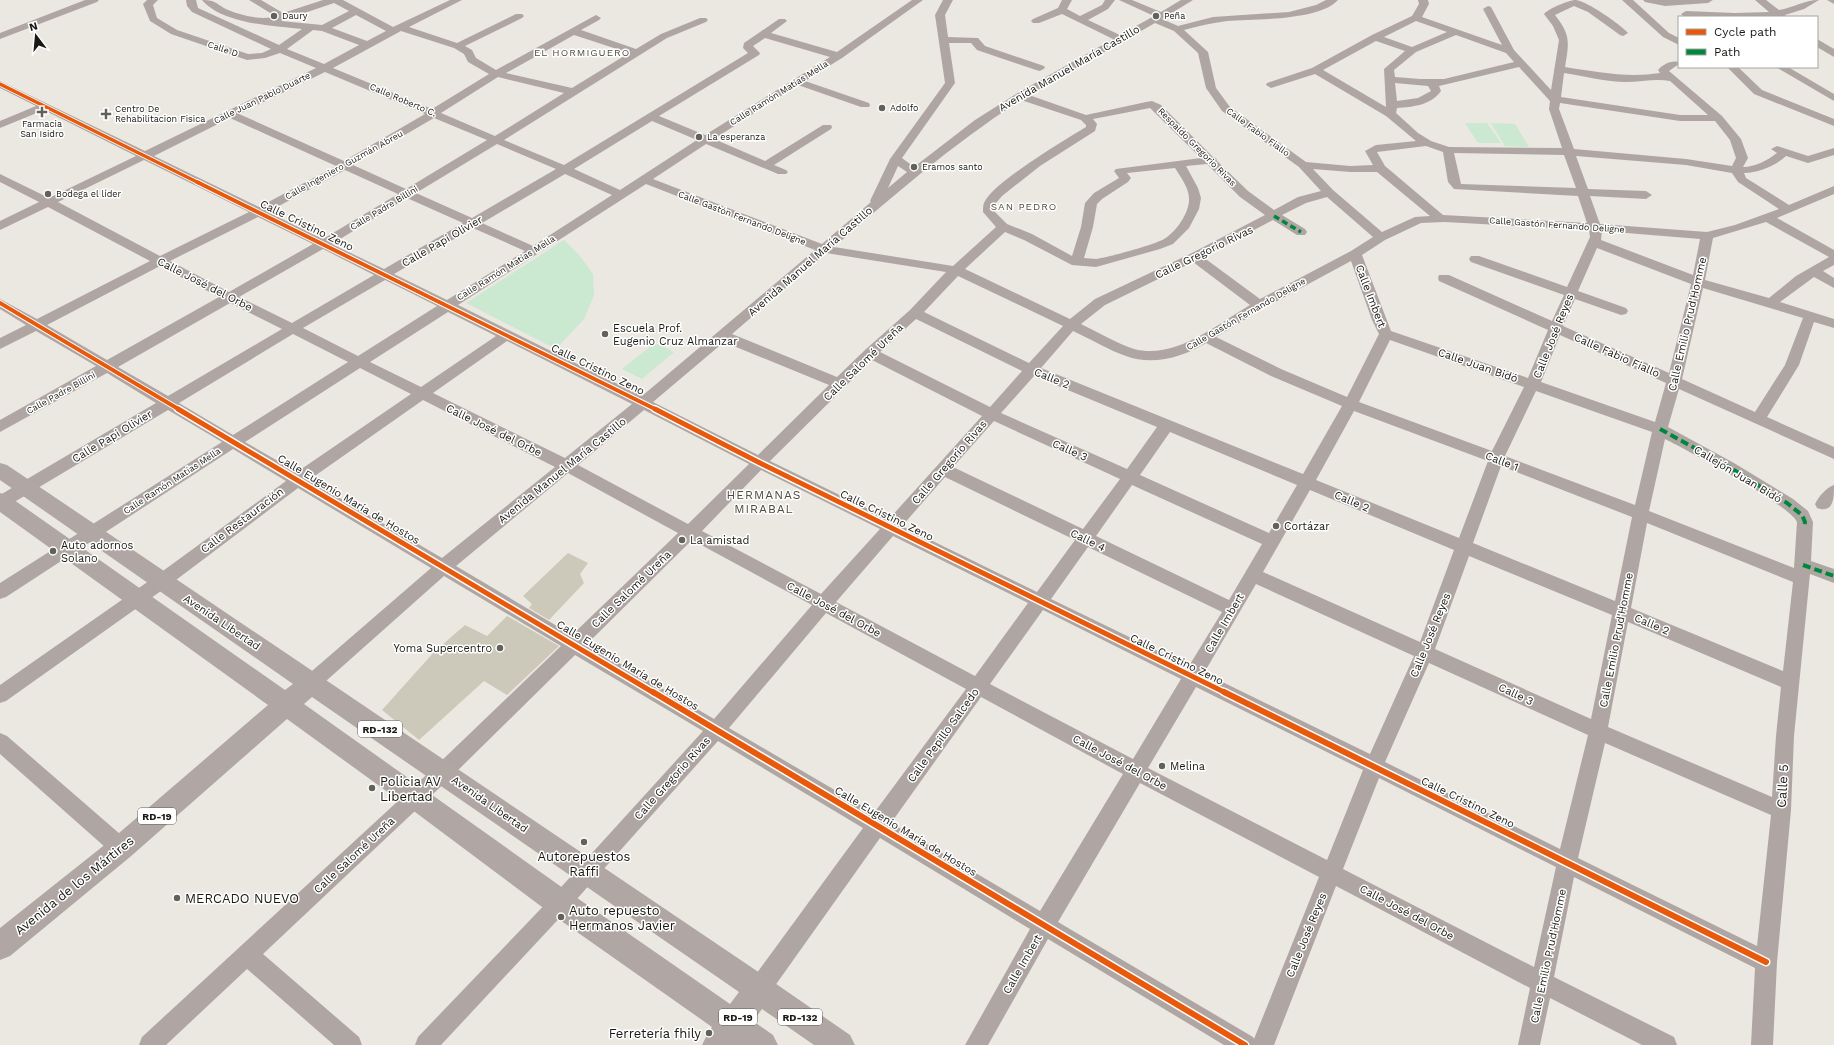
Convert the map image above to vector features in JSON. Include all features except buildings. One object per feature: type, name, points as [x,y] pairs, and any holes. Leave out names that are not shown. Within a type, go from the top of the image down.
[{"type":"main road","name":"Avenida Libertad","points":[[0,470],[840,1045]]},
{"type":"main road","name":"RD-132","points":[[0,502],[66,550],[138,598],[416,797],[560,903],[725,1034],[763,1045]]},
{"type":"main road","name":"Avenida de los Mártires","points":[[0,946],[121,848],[311,683]]},
{"type":"main road","name":"Calle Pepillo Salcedo","points":[[725,1034],[759,989]]},
{"type":"street","points":[[0,36],[94,0]]},
{"type":"street","name":"Calle D","points":[[153,0],[148,4],[153,19],[174,32],[247,57],[258,58],[280,49],[311,27]]},
{"type":"street","name":"Calle Roberto C.","points":[[191,0],[192,6],[195,10],[280,49],[566,169],[621,194]]},
{"type":"street","points":[[207,0],[225,12],[258,21],[324,28],[367,45]]},
{"type":"street","points":[[254,0],[282,16]]},
{"type":"street","points":[[271,22],[282,16],[334,0],[397,29],[458,46],[468,52],[469,58],[479,67],[496,74],[574,92]]},
{"type":"street","name":"Calle Juan Pablo Duarte","points":[[0,226],[46,202],[325,68],[397,29],[457,0]]},
{"type":"street","name":"Calle Ramón Matías Mella","points":[[66,550],[91,532],[798,82],[918,0]]},
{"type":"street","points":[[873,206],[896,159],[950,83],[940,15],[948,0]]},
{"type":"street","points":[[1036,21],[1062,10],[1066,0]]},
{"type":"street","points":[[1080,20],[1105,7],[1110,0]]},
{"type":"street","name":"Calle Fabio Fiallo","points":[[1124,0],[1177,29],[1203,52],[1211,88],[1221,104],[1303,165],[1329,193],[1381,237]]},
{"type":"street","name":"Avenida Manuel María Castillo","points":[[311,683],[444,567],[723,336],[914,172],[979,122],[1020,96],[1188,0]]},
{"type":"street","points":[[1177,29],[1213,20],[1294,14],[1312,9],[1332,0]]},
{"type":"street","points":[[1271,85],[1316,70],[1416,18],[1424,4],[1423,0]]},
{"type":"street","points":[[1627,0],[1666,34],[1678,41]]},
{"type":"street","points":[[1648,0],[1665,4],[1688,16],[1778,15],[1805,7],[1814,0]]},
{"type":"street","points":[[1665,4],[1708,0]]},
{"type":"street","points":[[1760,0],[1778,15]]},
{"type":"street","points":[[1623,33],[1591,10],[1574,1],[1549,14],[1558,26],[1564,40],[1554,99],[1554,109],[1570,152],[1595,235],[1698,282],[1771,303],[1834,324]]},
{"type":"street","points":[[1720,4],[1736,15]]},
{"type":"street","points":[[324,28],[357,10]]},
{"type":"street","points":[[1062,10],[1120,38]]},
{"type":"street","points":[[1488,10],[1510,51],[1520,64],[1554,99],[1680,118],[1718,118]]},
{"type":"street","points":[[458,46],[519,16]]},
{"type":"street","name":"Calle Ingeniero Guzmán Abreu","points":[[0,344],[159,261],[259,212],[344,166],[434,113],[496,74],[596,18]]},
{"type":"street","points":[[1416,18],[1510,51]]},
{"type":"street","name":"Calle Padre Billini","points":[[0,427],[323,244],[496,140],[664,36],[703,20]]},
{"type":"street","points":[[763,34],[782,21]]},
{"type":"street","points":[[0,27],[10,31]]},
{"type":"street","points":[[573,31],[637,53]]},
{"type":"street","points":[[1391,110],[1389,69],[1412,50],[1456,32]]},
{"type":"street","points":[[763,34],[838,56]]},
{"type":"street","name":"Calle Papi Olivier","points":[[0,502],[652,117],[755,53],[748,48],[748,45],[763,34]]},
{"type":"street","points":[[1375,38],[1412,50]]},
{"type":"street","points":[[943,40],[974,40],[981,48],[1040,68]]},
{"type":"street","points":[[1818,43],[1831,52]]},
{"type":"street","points":[[1818,51],[1831,52]]},
{"type":"street","points":[[1389,79],[1450,82],[1500,66],[1520,64]]},
{"type":"street","points":[[1668,77],[1662,70],[1674,64]]},
{"type":"street","points":[[1733,68],[1758,92],[1834,123]]},
{"type":"street","points":[[1783,68],[1834,98]]},
{"type":"street","points":[[1559,69],[1624,79],[1668,77],[1676,80],[1718,118],[1734,139],[1742,158],[1736,170]]},
{"type":"street","points":[[1316,70],[1391,110],[1414,135],[1427,143],[1448,150],[1570,152],[1686,162],[1736,170],[1757,168],[1776,159],[1780,150],[1808,160],[1834,151]]},
{"type":"street","points":[[798,82],[865,105]]},
{"type":"street","points":[[1391,110],[1433,96],[1436,91],[1432,82]]},
{"type":"street","name":"Calle Cristino Zeno","points":[[1,85],[507,335],[760,464],[1192,678],[1374,766],[1766,962]]},
{"type":"street","points":[[1020,96],[1085,118],[1092,124],[1091,129],[1036,164],[998,192],[990,203],[989,212],[1003,227],[1028,237],[1072,261],[1096,263],[1169,241],[1185,225],[1193,209],[1195,198],[1192,188],[1178,163]]},
{"type":"street","name":"Respaldo Gregorio Rivas","points":[[1085,118],[1152,104],[1157,107],[1212,160],[1244,194],[1274,216],[1301,232]]},
{"type":"street","points":[[0,126],[45,106]]},
{"type":"street","points":[[230,114],[534,251]]},
{"type":"street","points":[[652,117],[782,172]]},
{"type":"street","points":[[766,165],[827,128]]},
{"type":"street","points":[[1427,143],[1372,149],[1371,151],[1380,168],[1441,219]]},
{"type":"street","points":[[1448,150],[1454,182],[1458,187],[1646,195]]},
{"type":"street","points":[[896,159],[914,172]]},
{"type":"street","points":[[1077,261],[1087,227],[1091,203],[1098,196],[1124,180],[1125,178],[1120,171],[1212,160]]},
{"type":"street","points":[[1303,165],[1350,169],[1380,168]]},
{"type":"street","points":[[1736,170],[1742,180],[1788,209]]},
{"type":"street","name":"Calle José del Orbe","points":[[0,177],[229,297],[294,328],[421,394],[567,466],[1136,771],[1542,983],[1666,1045]]},
{"type":"street","name":"Calle Gastón Fernando Deligne","points":[[644,179],[823,249],[956,270],[1131,353],[1151,355],[1170,354],[1188,348],[1207,338],[1258,305],[1355,254],[1381,237],[1419,220],[1441,219],[1595,235],[1707,236],[1727,232],[1767,218],[1834,190]]},
{"type":"street","name":"Calle Gregorio Rivas","points":[[560,903],[716,730],[824,603],[1030,369],[1071,325],[1100,302],[1194,257],[1302,200],[1329,193]]},
{"type":"street","points":[[1822,195],[1834,202]]},
{"type":"street","points":[[1767,218],[1834,255]]},
{"type":"street","name":"Calle Salomé Ureña","points":[[150,1045],[443,772],[760,464],[870,353],[915,313],[956,270],[1003,227]]},
{"type":"street","name":"Calle José Reyes","points":[[1263,1045],[1374,766],[1425,652],[1496,459],[1533,384],[1595,235]]},
{"type":"street","name":"Calle Emilio Prud'Homme","points":[[1529,1045],[1567,862],[1598,731],[1641,513],[1660,429],[1674,381],[1698,282],[1707,236]]},
{"type":"street","name":"Calle Imbert","points":[[976,1045],[1044,925],[1253,575],[1351,404],[1386,334],[1379,320],[1355,254]]},
{"type":"street","points":[[1194,257],[1258,305]]},
{"type":"street","points":[[1475,258],[1621,311]]},
{"type":"street","points":[[1771,303],[1782,292],[1834,260]]},
{"type":"street","points":[[1814,271],[1834,284]]},
{"type":"street","name":"Calle Fabio Fiallo","points":[[1444,278],[1759,418],[1834,453]]},
{"type":"street","name":"Calle Eugenio María de Hostos","points":[[0,303],[1245,1045]]},
{"type":"street","name":"Calle 2","points":[[915,313],[1030,369],[1306,481],[1792,683]]},
{"type":"street","points":[[1759,418],[1792,365],[1810,316]]},
{"type":"street","name":"Calle Juan Bidó","points":[[1386,334],[1660,429]]},
{"type":"street","name":"Calle Restauración","points":[[0,695],[162,581],[297,480],[507,335]]},
{"type":"street","points":[[723,336],[840,384]]},
{"type":"street","name":"Calle 1","points":[[1207,338],[1239,356],[1351,404],[1641,513],[1802,571],[1834,576]]},
{"type":"street","name":"Calle 3","points":[[870,353],[991,414],[1272,541]]},
{"type":"street","name":"Calle Pepillo Salcedo","points":[[759,989],[1167,425]]},
{"type":"street","name":"Callejón Juan Bidó","points":[[1660,429],[1729,467],[1787,503],[1802,515],[1805,522],[1804,528]]},
{"type":"street","name":"Calle 4","points":[[943,469],[1232,609]]},
{"type":"street","points":[[1823,504],[1834,491]]},
{"type":"street","name":"Calle 5","points":[[1762,1045],[1766,962],[1781,810],[1785,736],[1792,683],[1802,571],[1804,528]]},
{"type":"street","points":[[0,592],[66,550]]},
{"type":"street","name":"Calle 3","points":[[1253,575],[1598,731],[1781,810]]},
{"type":"street","points":[[0,742],[121,848]]},
{"type":"street","points":[[426,1045],[560,903]]},
{"type":"street","points":[[247,955],[351,1045]]},
{"type":"green space","points":[[1465,123],[1487,123],[1501,143],[1478,143]]},
{"type":"green space","points":[[1491,123],[1515,124],[1529,147],[1505,146]]},
{"type":"green space","points":[[564,240],[580,256],[593,274],[594,295],[584,319],[556,349],[466,303]]},
{"type":"green space","points":[[655,343],[674,352],[642,379],[622,369]]},
{"type":"marked path","points":[[1274,216],[1301,232]]},
{"type":"marked path","points":[[1660,429],[1729,467],[1787,503],[1802,515],[1805,522],[1804,528]]},
{"type":"marked path","points":[[1803,565],[1834,576]]},
{"type":"cycle path","points":[[0,84],[1766,962]]},
{"type":"cycle path","points":[[0,303],[1245,1045]]},
{"type":"place","name":"Daury","points":[[274,16]]},
{"type":"place","name":"Peña","points":[[1156,16]]},
{"type":"place","name":"Adolfo","points":[[882,108]]},
{"type":"place","name":"Farmacia San Isidro","points":[[42,112]]},
{"type":"place","name":"Centro De Rehabilitacion Fisica","points":[[106,114]]},
{"type":"place","name":"La esperanza","points":[[699,137]]},
{"type":"place","name":"Eramos santo","points":[[914,167]]},
{"type":"place","name":"Bodega el líder","points":[[48,194]]},
{"type":"place","name":"Escuela Prof. Eugenio Cruz Almanzar","points":[[605,334]]},
{"type":"place","name":"Cortázar","points":[[1276,526]]},
{"type":"place","name":"La amistad","points":[[682,540]]},
{"type":"place","name":"Auto adornos Solano","points":[[53,551]]},
{"type":"place","name":"Yoma Supercentro","points":[[500,648]]},
{"type":"place","name":"Melina","points":[[1162,766]]},
{"type":"place","name":"Policia AV Libertad","points":[[372,788]]},
{"type":"place","name":"Autorepuestos Raffi","points":[[584,842]]},
{"type":"place","name":"MERCADO NUEVO","points":[[177,898]]},
{"type":"place","name":"Auto repuesto Hermanos Javier","points":[[561,917]]},
{"type":"place","name":"Ferretería fhily","points":[[709,1033]]},
{"type":"district","name":"EL HORMIGUERO","points":[[582,52]]},
{"type":"district","name":"SAN PEDRO","points":[[1024,206]]},
{"type":"district","name":"HERMANAS MIRABAL","points":[[764,502]]}]
